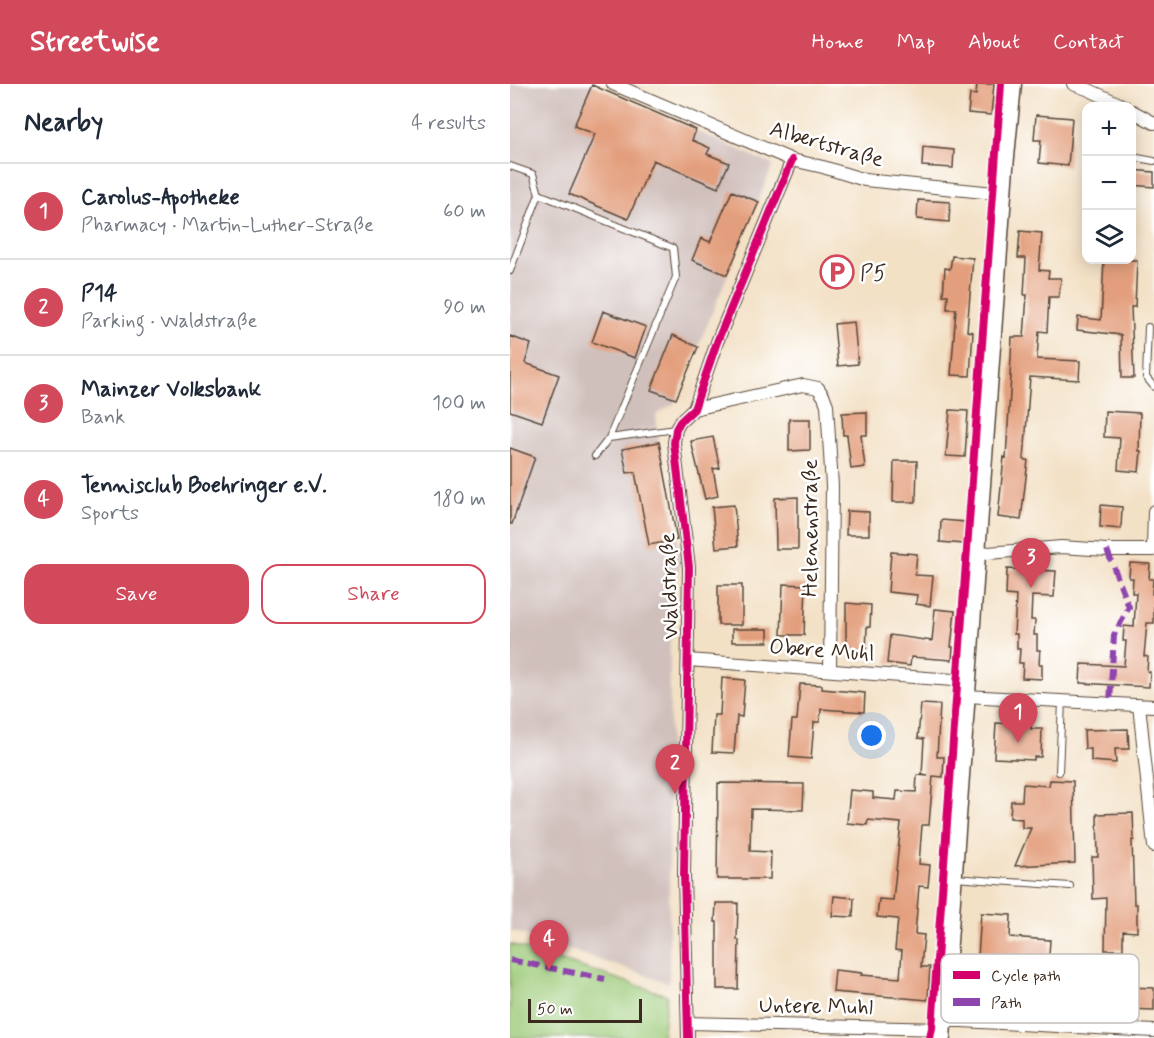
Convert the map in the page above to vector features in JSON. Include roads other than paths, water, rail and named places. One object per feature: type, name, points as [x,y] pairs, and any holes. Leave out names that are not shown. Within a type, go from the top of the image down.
[{"type":"main road","points":[[948,954],[1013,84]]},
{"type":"street","name":"Albertstraße","points":[[613,84],[792,160],[865,180],[1004,194]]},
{"type":"street","points":[[1073,84],[1115,102]]},
{"type":"street","points":[[1136,114],[1154,123]]},
{"type":"street","points":[[676,429],[694,409],[717,342],[792,160]]},
{"type":"street","name":"Helenenstraße","points":[[694,409],[803,385],[818,388],[824,397],[827,405],[832,486],[830,670]]},
{"type":"street","name":"Waldstraße","points":[[676,429],[674,443],[689,567],[684,874],[688,1038]]},
{"type":"street","points":[[977,551],[988,553],[1061,547],[1153,550],[1154,511]]},
{"type":"street","name":"Obere Muhl","points":[[688,660],[953,680]]},
{"type":"street","points":[[966,696],[1154,706]]},
{"type":"street","points":[[1139,705],[1154,846]]},
{"type":"street","name":"Untere Muhl","points":[[688,1023],[943,1029]]},
{"type":"street","name":"Untere Muhl","points":[[1000,1023],[1154,1031]]},
{"type":"lane","points":[[1136,158],[1154,161]]},
{"type":"lane","points":[[510,166],[533,174],[538,194],[510,271]]},
{"type":"lane","points":[[538,194],[673,248],[676,277],[609,438],[595,456]]},
{"type":"lane","points":[[1148,327],[1146,377],[1154,387]]},
{"type":"lane","points":[[609,438],[676,429]]},
{"type":"lane","points":[[1059,772],[1062,701]]},
{"type":"lane","points":[[953,878],[1071,886]]},
{"type":"place","name":"P5","points":[[837,272]]},
{"type":"place","name":"Mainzer Volksbank","points":[[1031,588]]},
{"type":"place","name":"Carolus-Apotheke","points":[[1018,743]]},
{"type":"place","name":"P14","points":[[675,794]]},
{"type":"place","name":"Tennisclub Boehringer e.V.","points":[[549,970]]}]
